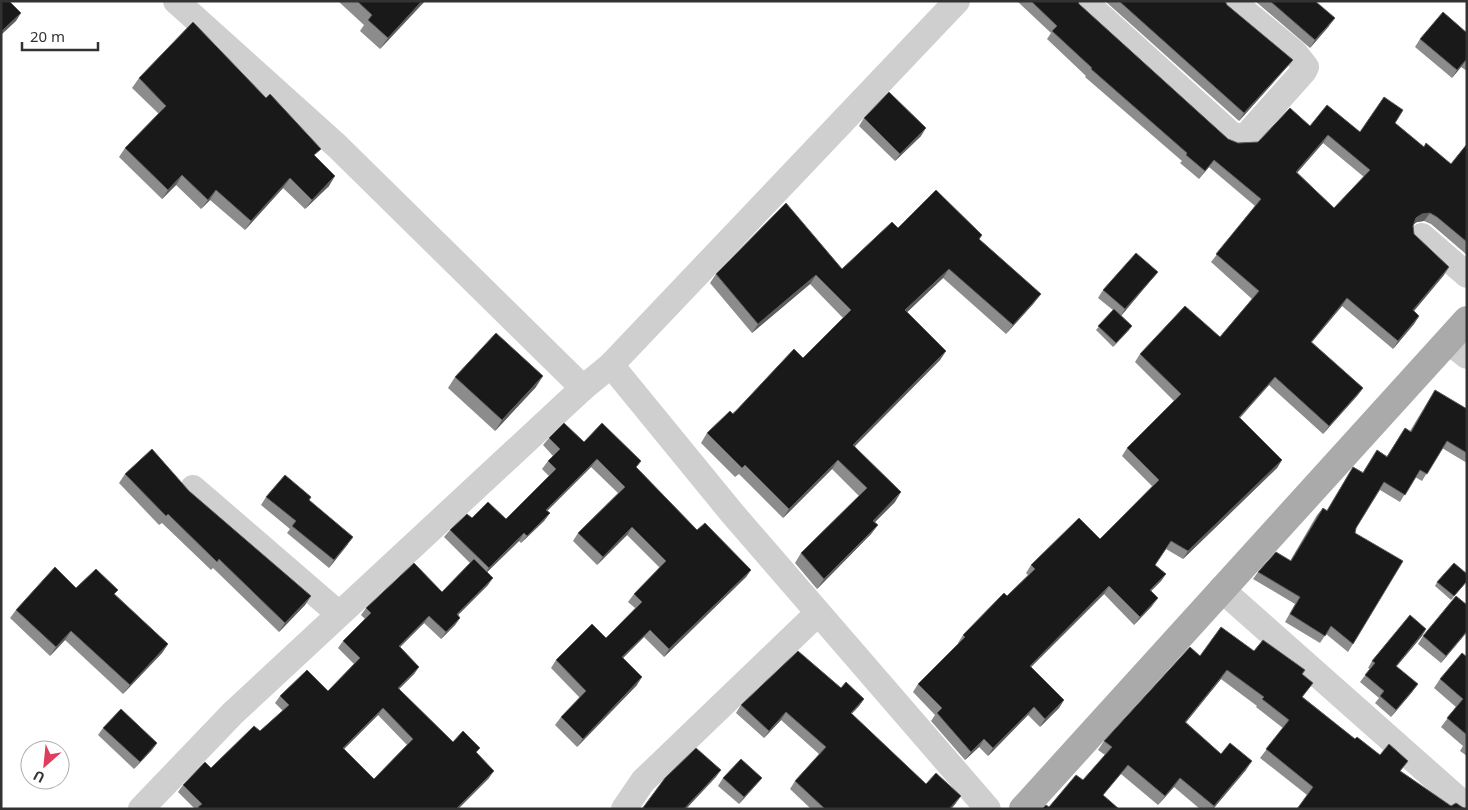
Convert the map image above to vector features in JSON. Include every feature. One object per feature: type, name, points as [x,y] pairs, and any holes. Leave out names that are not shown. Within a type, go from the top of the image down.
[{"type":"main road","points":[[1024,809],[1221,589],[1306,498],[1458,348],[1467,320]]},
{"type":"street","points":[[176,1],[336,146],[583,388]]},
{"type":"street","points":[[149,806],[233,713],[583,388],[611,365],[957,1]]},
{"type":"street","points":[[1084,1],[1226,130],[1239,138],[1246,136],[1304,72],[1306,66],[1295,53],[1232,1]]},
{"type":"street","points":[[1422,236],[1467,275]]},
{"type":"street","points":[[611,365],[732,513],[988,809]]},
{"type":"street","points":[[194,488],[339,614]]},
{"type":"street","points":[[1221,589],[1467,807]]},
{"type":"street","points":[[624,809],[643,781],[818,613]]},
{"type":"building","points":[[1,1],[9,1],[21,13],[1,32]]},
{"type":"building","points":[[357,1],[422,1],[388,38],[368,20],[372,15]]},
{"type":"building","points":[[1031,1],[1078,1],[1079,4],[1228,139],[1238,143],[1258,142],[1290,108],[1310,126],[1327,105],[1360,132],[1384,97],[1403,110],[1395,123],[1424,147],[1426,143],[1451,164],[1467,144],[1467,242],[1430,213],[1422,214],[1416,218],[1413,226],[1414,234],[1449,267],[1413,310],[1419,316],[1398,341],[1347,298],[1311,342],[1363,388],[1329,426],[1275,377],[1239,417],[1282,460],[1188,551],[1171,541],[1155,565],[1166,574],[1150,590],[1158,598],[1140,617],[1109,586],[1030,666],[1064,700],[1045,719],[1034,707],[993,748],[984,739],[971,752],[937,713],[942,708],[918,684],[965,637],[963,635],[1004,593],[1007,596],[1035,569],[1031,565],[1079,518],[1100,539],[1159,480],[1127,448],[1181,394],[1140,354],[1185,306],[1220,337],[1259,291],[1216,254],[1261,199],[1214,160],[1205,171],[1186,155],[1187,153],[1091,69],[1052,31],[1057,26]],"holes":[[[1328,135],[1370,170],[1334,208],[1296,172]]]},
{"type":"building","points":[[1119,1],[1225,1],[1227,5],[1293,60],[1244,113]]},
{"type":"building","points":[[1270,1],[1315,1],[1335,18],[1315,40]]},
{"type":"building","points":[[1443,12],[1467,33],[1467,59],[1457,70],[1420,39]]},
{"type":"building","points":[[193,22],[266,98],[270,94],[321,149],[314,155],[335,176],[312,200],[290,178],[251,221],[216,190],[208,200],[182,175],[168,190],[125,148],[166,106],[139,78]]},
{"type":"building","points":[[889,92],[926,128],[900,154],[864,118]]},
{"type":"building","points":[[936,190],[982,235],[979,239],[1041,294],[1013,325],[949,269],[905,310],[946,351],[853,445],[901,492],[873,521],[878,525],[824,579],[801,553],[867,488],[838,460],[789,509],[745,465],[742,468],[707,433],[730,411],[733,414],[794,349],[803,358],[851,310],[816,275],[758,324],[716,274],[786,203],[842,269],[892,222],[898,228]]},
{"type":"building","points":[[1136,253],[1158,272],[1125,309],[1103,290]]},
{"type":"building","points":[[1114,309],[1132,326],[1116,343],[1098,326]]},
{"type":"building","points":[[496,333],[543,376],[502,420],[455,377]]},
{"type":"building","points":[[1435,390],[1467,409],[1467,453],[1447,441],[1427,474],[1420,470],[1405,495],[1384,482],[1356,528],[1355,533],[1403,561],[1353,644],[1331,626],[1325,636],[1290,614],[1300,597],[1258,572],[1276,552],[1291,561],[1323,508],[1327,511],[1353,467],[1363,473],[1377,450],[1387,457],[1405,428],[1411,432]]},
{"type":"building","points":[[564,423],[584,442],[602,423],[641,461],[636,467],[697,530],[705,523],[751,570],[669,649],[650,630],[622,657],[642,677],[583,739],[561,717],[586,691],[556,660],[592,624],[606,638],[642,602],[634,594],[666,561],[632,527],[603,557],[578,533],[625,487],[597,459],[546,510],[550,513],[527,536],[524,533],[489,568],[450,530],[467,514],[472,518],[488,502],[506,519],[556,469],[548,461],[560,449],[549,438]]},
{"type":"building","points":[[152,449],[189,491],[311,596],[285,623],[219,559],[217,562],[168,514],[166,516],[125,474]]},
{"type":"building","points":[[285,475],[311,497],[309,500],[353,537],[334,560],[292,526],[296,521],[266,497]]},
{"type":"building","points":[[474,559],[493,578],[457,614],[460,618],[446,632],[429,616],[399,646],[419,667],[398,688],[453,742],[463,731],[480,748],[476,752],[494,771],[456,809],[200,809],[198,807],[202,804],[183,785],[205,762],[211,768],[254,726],[260,731],[289,705],[280,696],[307,670],[328,691],[360,658],[343,641],[371,613],[366,608],[414,563],[442,592]],"holes":[[[383,708],[413,739],[374,779],[343,748]]]},
{"type":"building","points":[[1454,563],[1467,574],[1467,581],[1454,596],[1437,582]]},
{"type":"building","points":[[55,567],[76,588],[96,569],[118,590],[114,594],[168,644],[130,685],[71,631],[56,647],[16,610]]},
{"type":"building","points":[[1456,596],[1467,605],[1467,631],[1446,656],[1423,636]]},
{"type":"building","points":[[1410,615],[1426,629],[1396,666],[1418,684],[1396,710],[1380,696],[1384,691],[1365,675],[1375,663],[1372,661]]},
{"type":"building","points":[[1221,627],[1254,651],[1263,640],[1305,670],[1302,674],[1313,683],[1302,697],[1355,739],[1357,737],[1380,755],[1389,744],[1408,761],[1400,771],[1451,806],[1456,803],[1465,809],[1297,809],[1313,787],[1266,749],[1289,720],[1262,699],[1264,697],[1227,670],[1185,722],[1221,754],[1230,743],[1252,761],[1214,806],[1180,778],[1165,796],[1128,765],[1103,795],[1119,809],[1042,809],[1046,805],[1049,807],[1076,775],[1083,780],[1112,747],[1104,741],[1190,647],[1200,656]]},
{"type":"building","points":[[798,651],[841,688],[846,682],[864,699],[851,713],[926,784],[936,773],[961,796],[949,809],[823,809],[795,781],[826,747],[786,712],[769,731],[741,705]]},
{"type":"building","points":[[1462,653],[1467,657],[1467,735],[1447,718],[1463,699],[1440,679]]},
{"type":"building","points":[[121,709],[157,743],[140,762],[103,728]]},
{"type":"building","points":[[696,748],[721,770],[684,809],[642,809],[665,778]]},
{"type":"building","points":[[741,759],[762,778],[744,797],[723,778]]}]
